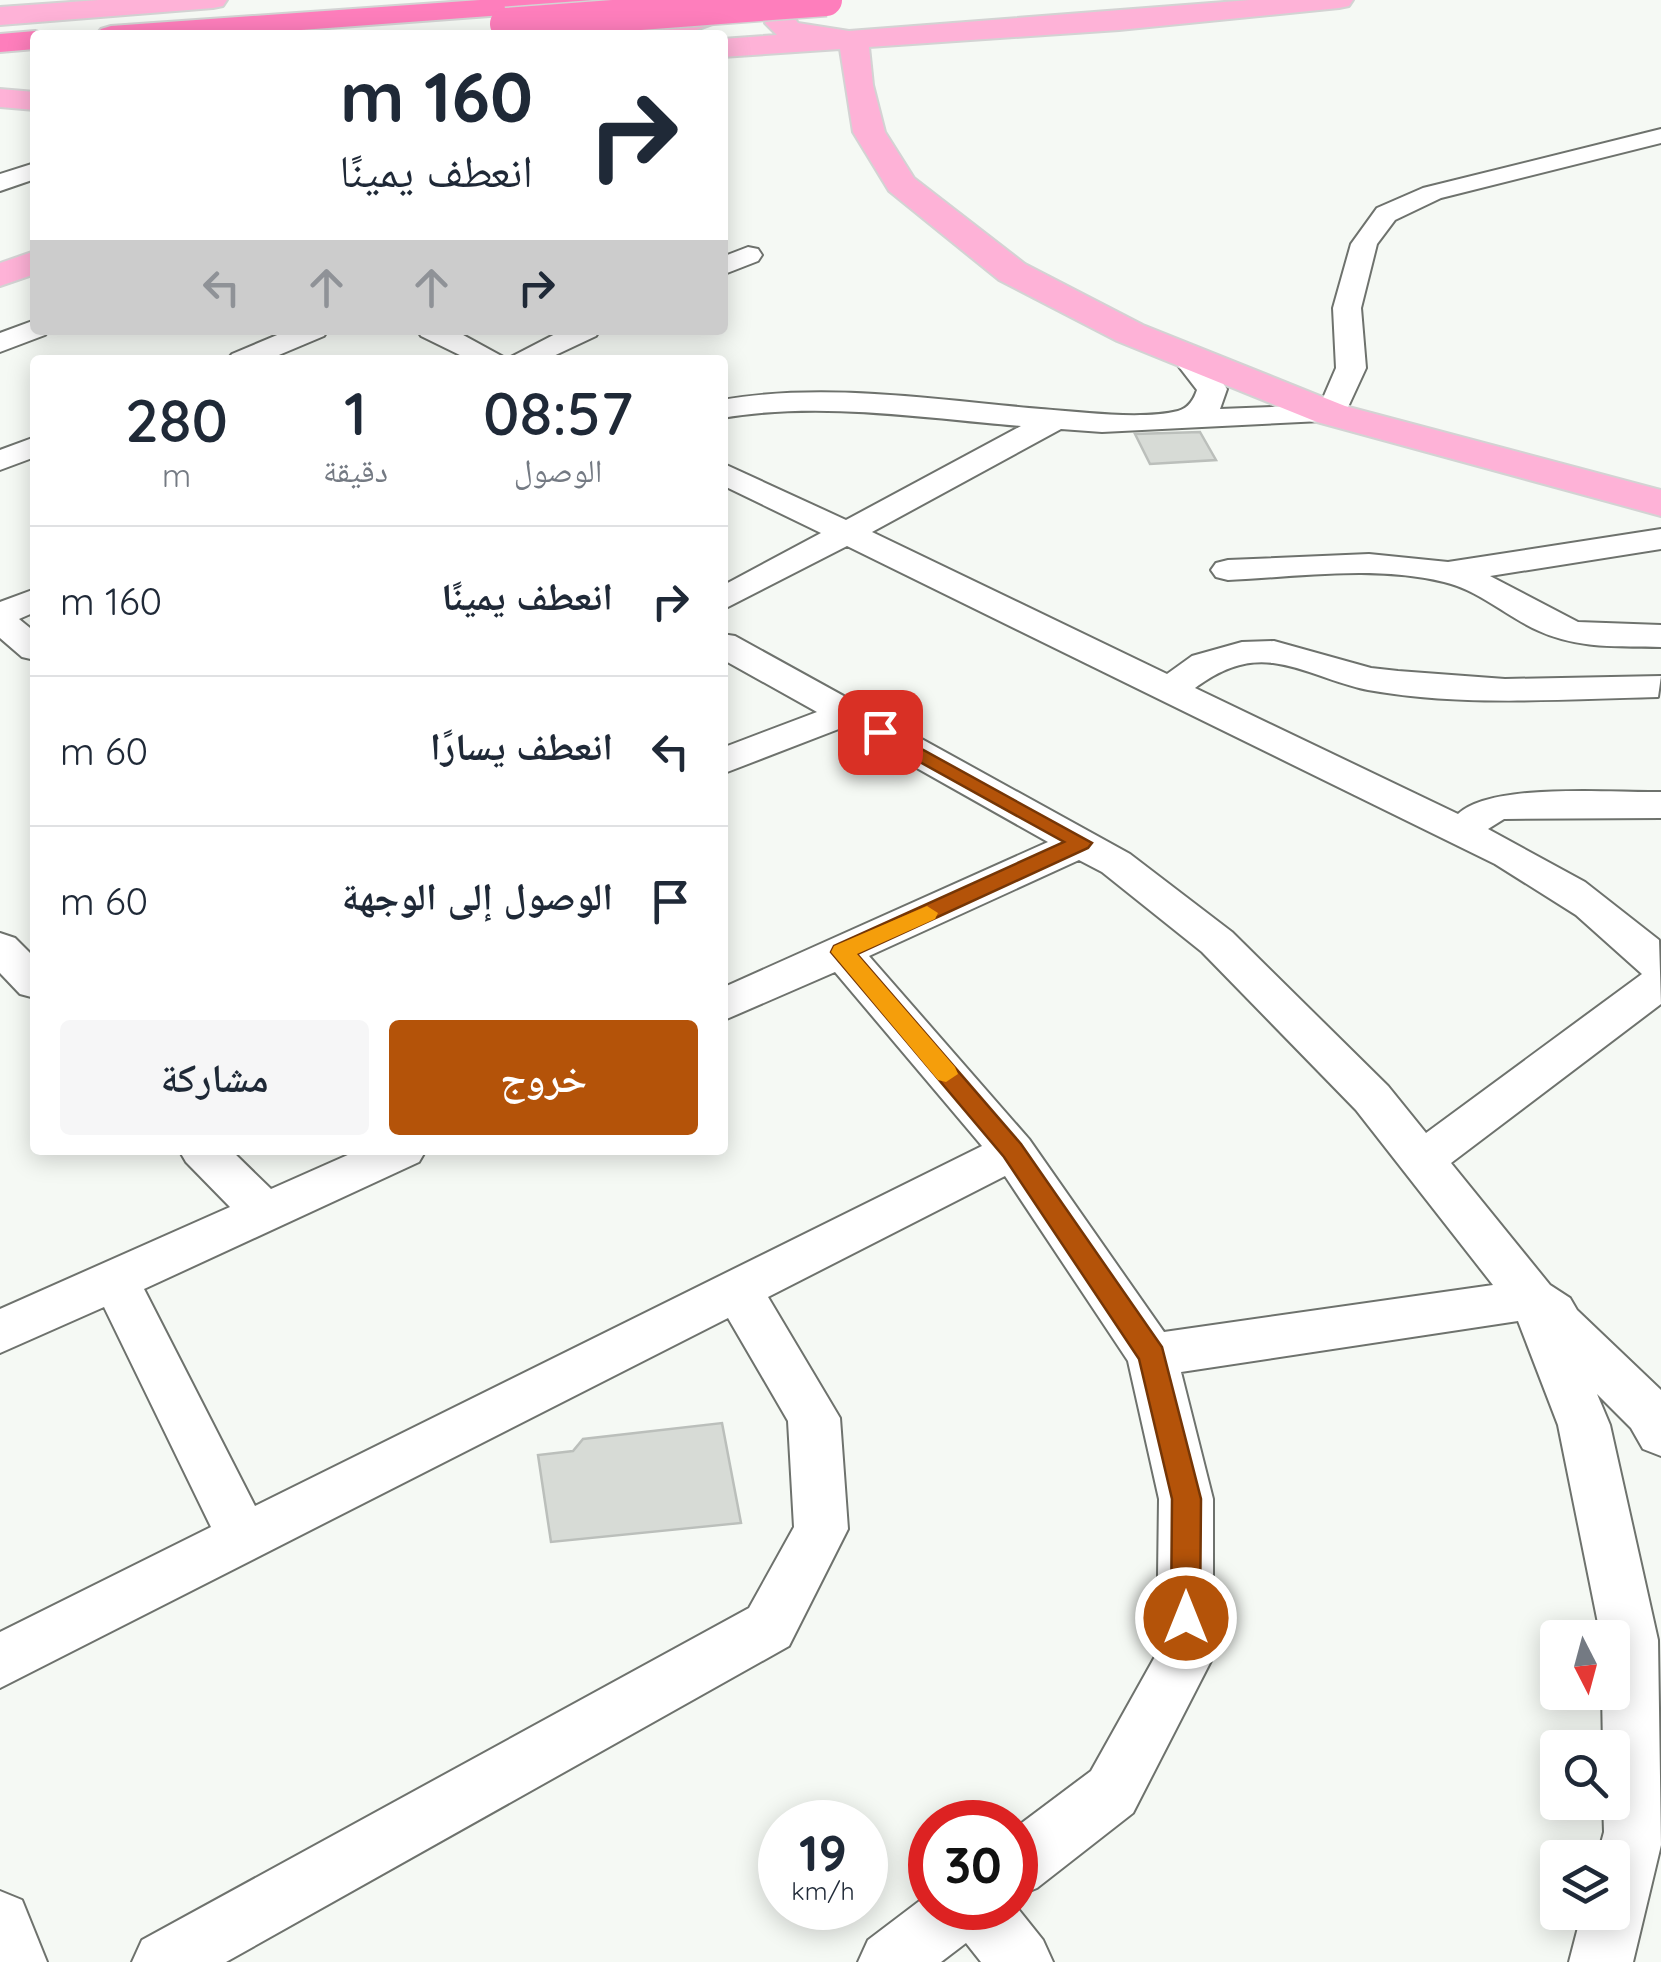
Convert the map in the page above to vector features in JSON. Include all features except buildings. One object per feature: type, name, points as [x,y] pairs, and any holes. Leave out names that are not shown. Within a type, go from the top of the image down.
[{"type":"highway","points":[[180,30],[599,0]]},
{"type":"highway","points":[[414,30],[826,0]]},
{"type":"highway","points":[[0,43],[30,40]]},
{"type":"highway","points":[[0,58],[30,56]]},
{"type":"main road","points":[[0,16],[213,0]]},
{"type":"main road","points":[[560,30],[630,6],[635,0]]},
{"type":"main road","points":[[612,30],[695,0]]},
{"type":"main road","points":[[668,30],[750,0]]},
{"type":"main road","points":[[807,0],[782,14],[779,24],[790,32],[844,41]]},
{"type":"main road","points":[[728,50],[1339,0]]},
{"type":"main road","points":[[844,41],[869,132],[901,184],[1012,272],[1130,333],[1331,414],[1661,503]]},
{"type":"main road","points":[[0,95],[30,91]]},
{"type":"main road","points":[[0,95],[30,101]]},
{"type":"main road","points":[[10,263],[30,242]]},
{"type":"street","points":[[728,408],[756,403],[856,403],[1102,423],[1331,414],[1351,368],[1347,308],[1364,244],[1386,214],[1432,193],[1661,136]]},
{"type":"street","points":[[0,183],[30,173]]},
{"type":"street","points":[[728,264],[748,254]]},
{"type":"street","points":[[0,343],[30,332]]},
{"type":"street","points":[[254,355],[302,335]]},
{"type":"street","points":[[441,335],[483,355]]},
{"type":"street","points":[[532,355],[575,335]]},
{"type":"street","points":[[1185,355],[1212,389],[1208,404],[1192,417]]},
{"type":"street","points":[[728,597],[1054,420]]},
{"type":"street","points":[[0,461],[30,448]]},
{"type":"street","points":[[728,475],[1574,890],[1636,939],[1661,968]]},
{"type":"street","points":[[1446,572],[1661,539]]},
{"type":"street","points":[[1169,689],[1205,664],[1242,653],[1274,652],[1370,679],[1398,682],[1505,690],[1659,689],[1650,636],[1578,632],[1555,626],[1478,580],[1446,572],[1375,566],[1228,570]]},
{"type":"street","points":[[30,602],[0,618],[30,645]]},
{"type":"street","points":[[728,647],[1116,863],[1217,942],[1372,1098],[1533,1299],[1649,1412],[1661,1433]]},
{"type":"street","points":[[728,760],[847,714]]},
{"type":"street","points":[[1462,832],[1481,814],[1500,807],[1661,805]]},
{"type":"street","points":[[728,1003],[1081,843]]},
{"type":"street","points":[[0,948],[30,978]]},
{"type":"street","points":[[842,952],[1012,1151],[1152,1355],[1186,1499],[1185,1657],[1112,1792],[1038,1848]]},
{"type":"street","points":[[1422,1160],[1661,982]]},
{"type":"street","points":[[0,1661],[1012,1151]]},
{"type":"street","points":[[207,1155],[265,1212]]},
{"type":"street","points":[[0,1332],[392,1155]]},
{"type":"street","points":[[115,1280],[244,1538]]},
{"type":"street","points":[[164,1962],[769,1628],[821,1529],[814,1418],[737,1290]]},
{"type":"street","points":[[1533,1299],[1584,1425],[1630,1640],[1634,1832],[1601,1962]]},
{"type":"street","points":[[1152,1355],[1533,1299],[1661,1381]]},
{"type":"street","points":[[0,1922],[14,1962]]},
{"type":"street","points":[[890,1962],[932,1930]]},
{"type":"street","points":[[996,1930],[1021,1962]]},
{"type":"slow traffic","points":[[927,913],[842,952],[946,1074]]},
{"type":"route","points":[[880,732],[1081,843],[842,952],[1012,1151],[1152,1355],[1186,1499],[1186,1618]]}]
